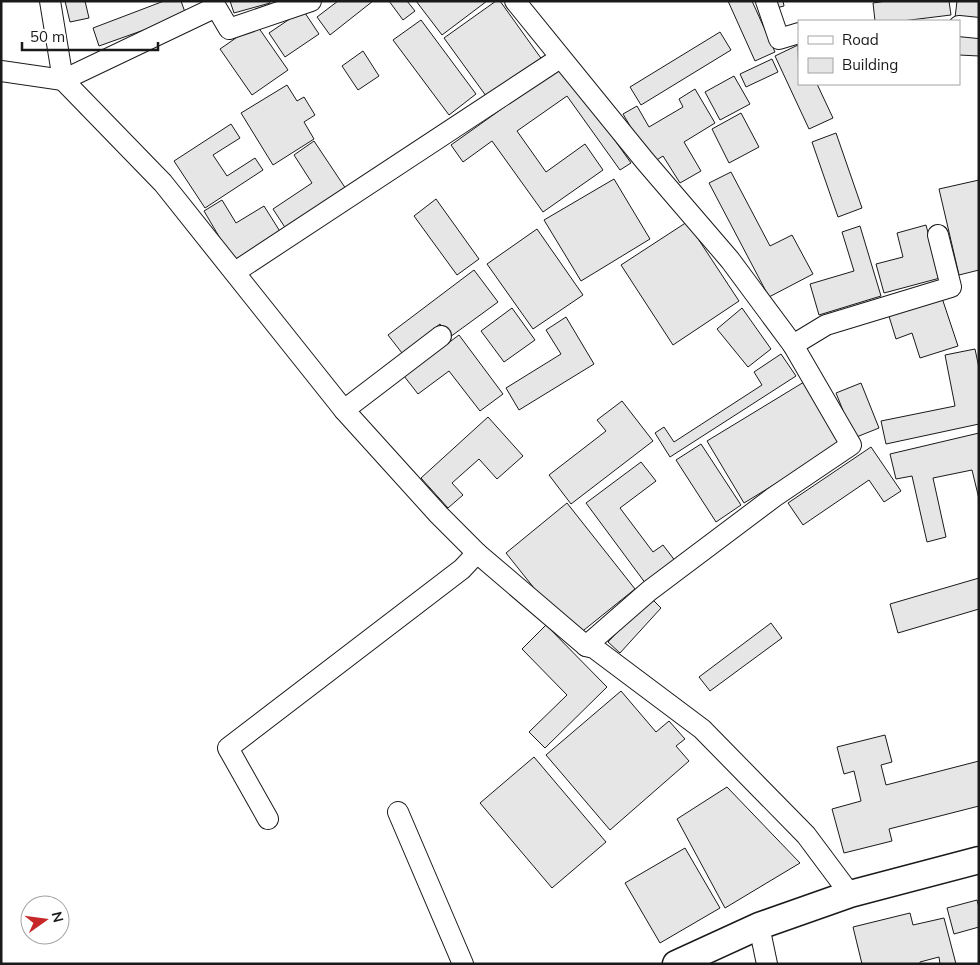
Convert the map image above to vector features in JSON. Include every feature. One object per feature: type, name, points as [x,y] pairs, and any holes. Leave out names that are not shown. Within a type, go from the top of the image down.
[{"type":"main road","points":[[676,964],[759,926],[850,894],[979,860]]},
{"type":"street","points":[[50,1],[63,80],[163,183],[344,410],[476,553],[586,646],[594,648],[702,729],[806,835],[850,894]]},
{"type":"street","points":[[1,71],[63,80],[216,7],[229,30],[311,1]]},
{"type":"street","points":[[515,1],[645,161],[730,260],[793,345],[852,445],[774,497],[665,579],[586,646]]},
{"type":"street","points":[[766,1],[779,39],[798,33]]},
{"type":"street","points":[[960,26],[979,28]]},
{"type":"street","points":[[235,272],[560,58]]},
{"type":"street","points":[[793,345],[826,325],[951,287],[938,235]]},
{"type":"street","points":[[344,410],[441,336]]},
{"type":"street","points":[[268,819],[228,748],[462,568],[476,553]]},
{"type":"street","points":[[398,812],[463,964]]},
{"type":"street","points":[[759,926],[767,964]]},
{"type":"building","points":[[65,1],[85,1],[89,18],[70,22]]},
{"type":"building","points":[[164,1],[181,1],[186,15],[99,46],[93,28]]},
{"type":"building","points":[[230,1],[269,1],[270,3],[234,13]]},
{"type":"building","points":[[338,1],[373,1],[330,35],[317,17]]},
{"type":"building","points":[[389,1],[407,1],[415,11],[403,20]]},
{"type":"building","points":[[416,1],[487,1],[442,35]]},
{"type":"building","points":[[496,1],[500,1],[543,61],[489,100],[444,38]]},
{"type":"building","points":[[728,1],[752,1],[775,52],[755,61]]},
{"type":"building","points":[[770,1],[783,1],[784,6],[772,9]]},
{"type":"building","points":[[886,1],[949,1],[951,15],[910,20],[875,20],[873,3]]},
{"type":"building","points":[[957,1],[979,1],[979,20],[955,18]]},
{"type":"building","points":[[303,10],[319,34],[285,57],[269,33]]},
{"type":"building","points":[[421,20],[476,94],[449,115],[393,40]]},
{"type":"building","points":[[256,24],[288,70],[252,95],[220,49]]},
{"type":"building","points":[[720,32],[731,50],[641,105],[630,87]]},
{"type":"building","points":[[960,36],[979,37],[979,56],[960,55]]},
{"type":"building","points":[[798,45],[798,85],[817,85],[833,118],[809,129],[775,56]]},
{"type":"building","points":[[363,51],[379,76],[358,90],[342,66]]},
{"type":"building","points":[[772,59],[778,72],[746,87],[740,74]]},
{"type":"building","points":[[562,66],[631,163],[620,170],[567,96],[517,131],[546,172],[585,144],[603,170],[543,212],[492,141],[463,162],[451,145]]},
{"type":"building","points":[[734,76],[750,104],[720,120],[705,92]]},
{"type":"building","points":[[287,85],[297,101],[304,97],[315,115],[304,122],[314,139],[273,165],[241,113]]},
{"type":"building","points":[[695,89],[715,123],[684,142],[701,171],[680,183],[663,156],[652,163],[623,114],[637,106],[649,127],[683,107],[679,99]]},
{"type":"building","points":[[741,113],[759,147],[729,163],[712,129]]},
{"type":"building","points":[[231,124],[240,138],[213,155],[227,176],[255,158],[263,170],[205,208],[174,161]]},
{"type":"building","points":[[836,133],[862,208],[838,217],[812,142]]},
{"type":"building","points":[[314,141],[346,189],[286,229],[273,209],[312,183],[294,155]]},
{"type":"building","points":[[731,172],[770,246],[792,235],[813,274],[769,297],[709,183]]},
{"type":"building","points":[[614,179],[650,239],[581,281],[544,220]]},
{"type":"building","points":[[979,180],[979,270],[959,275],[939,189]]},
{"type":"building","points":[[436,199],[479,259],[457,275],[414,216]]},
{"type":"building","points":[[222,200],[236,223],[264,206],[281,233],[234,262],[204,211]]},
{"type":"building","points":[[687,222],[739,301],[673,345],[621,265]]},
{"type":"building","points":[[926,225],[940,278],[884,293],[876,264],[903,257],[897,233]]},
{"type":"building","points":[[860,226],[881,296],[819,315],[810,284],[854,271],[842,232]]},
{"type":"building","points":[[537,229],[583,295],[533,329],[487,264]]},
{"type":"building","points":[[474,270],[498,302],[450,337],[440,324],[402,353],[388,335]]},
{"type":"building","points":[[941,295],[958,346],[920,358],[912,333],[896,339],[888,313]]},
{"type":"building","points":[[512,308],[535,340],[504,362],[481,331]]},
{"type":"building","points":[[742,308],[771,349],[748,367],[717,329]]},
{"type":"building","points":[[566,317],[594,364],[519,410],[506,388],[561,354],[546,330]]},
{"type":"building","points":[[459,335],[503,394],[480,411],[449,371],[418,394],[404,376]]},
{"type":"building","points":[[975,349],[979,368],[979,424],[886,444],[881,421],[955,406],[945,355]]},
{"type":"building","points":[[781,354],[796,376],[670,457],[655,433],[664,427],[674,442],[762,385],[754,372]]},
{"type":"building","points":[[804,382],[841,444],[744,503],[707,441]]},
{"type":"building","points":[[861,383],[879,428],[854,438],[836,393]]},
{"type":"building","points":[[622,401],[653,441],[571,504],[549,475],[606,431],[597,420]]},
{"type":"building","points":[[488,417],[523,456],[497,479],[479,459],[452,483],[463,495],[448,508],[421,478]]},
{"type":"building","points":[[979,433],[979,499],[972,470],[933,478],[946,537],[927,542],[912,476],[896,479],[890,454]]},
{"type":"building","points":[[701,444],[741,505],[716,522],[676,460]]},
{"type":"building","points":[[871,447],[901,491],[884,502],[869,480],[803,525],[788,503]]},
{"type":"building","points":[[641,462],[656,481],[620,508],[653,552],[663,545],[676,562],[646,584],[586,503]]},
{"type":"building","points":[[567,503],[635,589],[574,638],[506,553]]},
{"type":"building","points":[[979,578],[979,609],[898,633],[890,604]]},
{"type":"building","points":[[650,597],[661,608],[620,653],[608,642]]},
{"type":"building","points":[[771,623],[782,638],[710,691],[699,677]]},
{"type":"building","points":[[546,625],[607,687],[545,748],[529,732],[567,695],[522,649]]},
{"type":"building","points":[[621,691],[656,732],[669,721],[685,739],[676,746],[689,761],[610,830],[546,755]]},
{"type":"building","points":[[885,735],[892,762],[881,765],[886,785],[979,761],[979,806],[889,829],[892,841],[844,853],[832,809],[861,801],[854,771],[844,774],[837,747]]},
{"type":"building","points":[[534,757],[606,842],[552,888],[480,803]]},
{"type":"building","points":[[727,787],[800,863],[725,908],[677,819]]},
{"type":"building","points":[[685,848],[720,908],[660,943],[625,883]]},
{"type":"building","points":[[977,900],[979,927],[954,934],[947,908]]},
{"type":"building","points":[[910,913],[913,925],[944,918],[956,964],[940,964],[939,957],[920,962],[920,964],[862,964],[853,927]]}]
